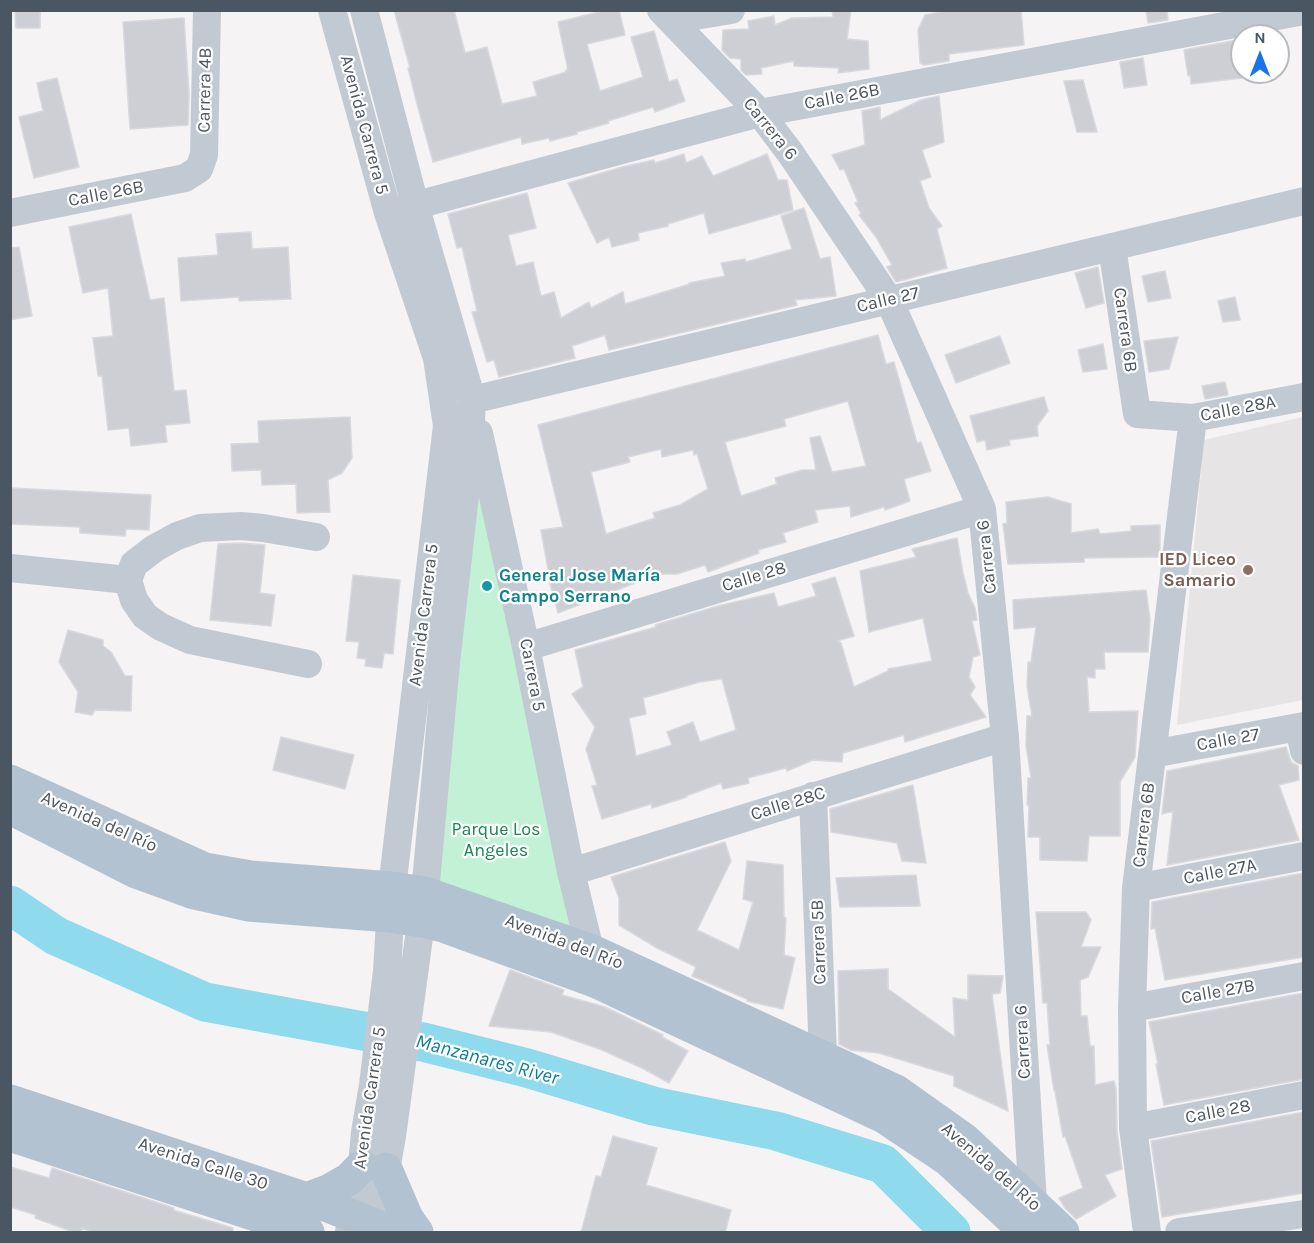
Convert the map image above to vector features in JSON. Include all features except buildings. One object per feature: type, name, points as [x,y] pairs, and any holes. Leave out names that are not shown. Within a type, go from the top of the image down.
[{"type":"main road","name":"Avenida del Río","points":[[10,781],[205,869],[407,904],[590,950],[822,1072]]},
{"type":"main road","name":"Avenida del Río","points":[[10,808],[136,872],[194,893],[248,905],[407,904],[443,926],[597,982],[822,1072],[896,1091],[965,1140],[1030,1218],[1063,1233]]},
{"type":"main road","name":"Avenida Calle 30","points":[[10,1101],[306,1199],[369,1228]]},
{"type":"main road","name":"Avenida Calle 30","points":[[10,1135],[308,1233]]},
{"type":"main road","points":[[306,1199],[328,1191],[374,1168],[417,1233]]},
{"type":"street","name":"Avenida Carrera 5","points":[[332,10],[388,213],[437,358],[447,426],[407,904],[416,973],[386,1086],[365,1132],[374,1168],[369,1228]]},
{"type":"street","name":"Avenida Carrera 5","points":[[364,10],[415,205],[472,400],[469,460],[446,663],[407,904],[387,971],[386,1086]]},
{"type":"street","points":[[666,15],[731,10]]},
{"type":"street","name":"Calle 26B","points":[[388,213],[760,112],[1304,11]]},
{"type":"street","name":"Carrera 4B","points":[[199,169],[204,155],[215,12]]},
{"type":"street","name":"Carrera 6","points":[[666,15],[760,112],[889,300],[982,510],[1005,737],[1030,1218]]},
{"type":"street","name":"Calle 26B","points":[[10,213],[185,178],[199,169]]},
{"type":"street","name":"Calle 27","points":[[472,400],[1304,201]]},
{"type":"street","name":"Carrera 6B","points":[[1112,247],[1137,414]]},
{"type":"street","name":"Calle 28A","points":[[1137,414],[1193,418],[1304,396]]},
{"type":"street","name":"Carrera 5","points":[[472,400],[526,647],[571,872],[590,950]]},
{"type":"street","name":"Carrera 6B","points":[[1147,1233],[1133,1128],[1132,1008],[1136,888],[1193,418]]},
{"type":"street","name":"Calle 28","points":[[526,647],[546,639],[982,510]]},
{"type":"street","points":[[308,664],[189,640],[161,627],[146,616],[134,600],[128,579],[134,564],[155,548],[177,536],[200,528],[241,526],[316,537]]},
{"type":"street","points":[[10,567],[128,579]]},
{"type":"street","name":"Calle 27","points":[[1152,754],[1302,734]]},
{"type":"street","name":"Calle 28C","points":[[571,872],[1005,737]]},
{"type":"street","name":"Carrera 5B","points":[[813,796],[822,1072]]},
{"type":"street","name":"Calle 27A","points":[[1136,888],[1304,856]]},
{"type":"street","name":"Calle 27B","points":[[1132,1008],[1304,976]]},
{"type":"street","name":"Calle 28","points":[[1133,1128],[1304,1095]]},
{"type":"street","points":[[1179,1233],[1304,1214]]},
{"type":"shaded area","name":"IED Liceo Samario","points":[[1303,417],[1303,700],[1177,725],[1204,440]]},
{"type":"green space","name":"Parque Los Angeles","points":[[476,480],[576,933],[431,882]]},
{"type":"waterway","name":"Manzanares River","points":[[10,905],[56,936],[205,1002],[423,1042],[527,1068],[653,1106],[776,1131],[883,1164],[951,1232]]},
{"type":"place","name":"IED Liceo Samario","points":[[1248,570]]},
{"type":"place","name":"General Jose María Campo Serrano","points":[[487,586]]}]
